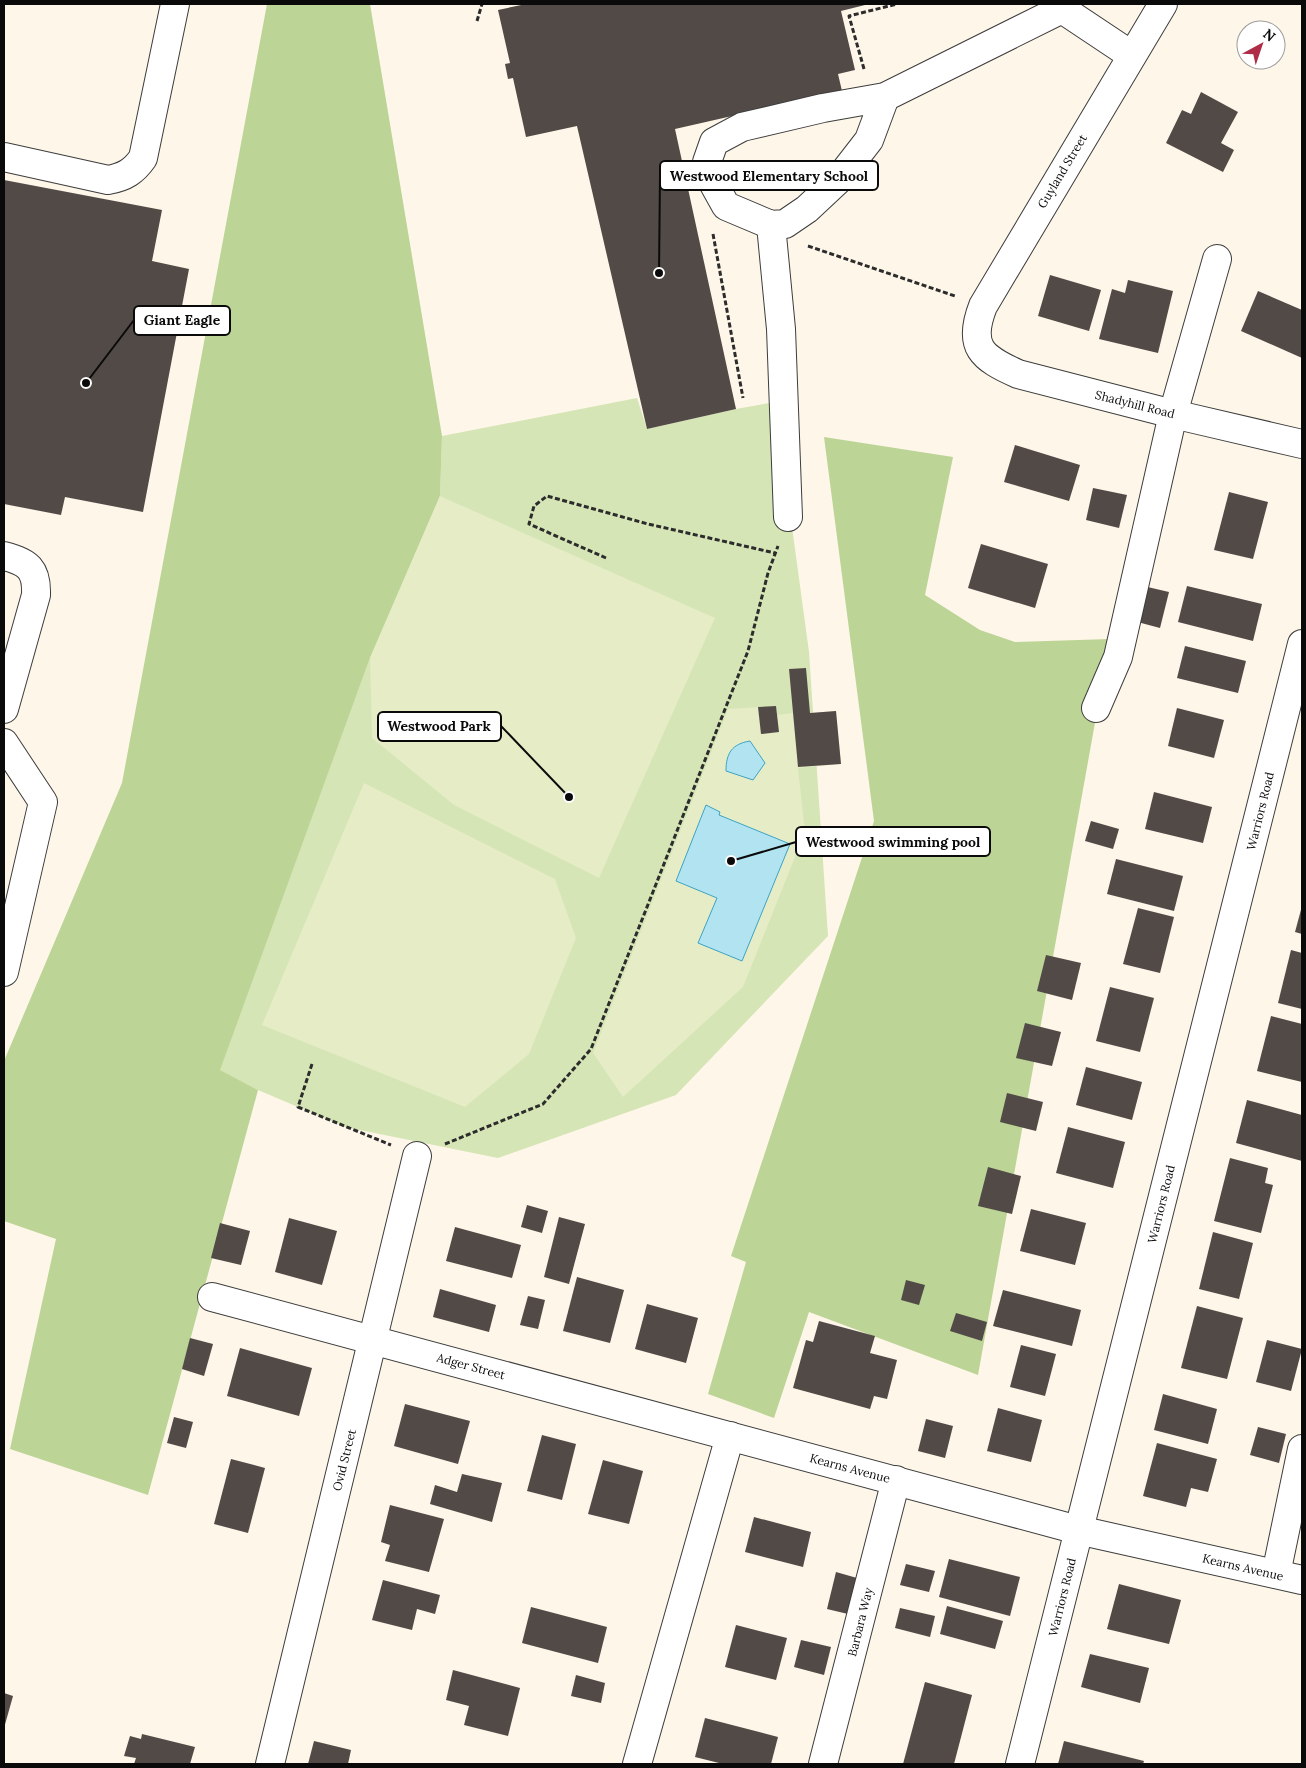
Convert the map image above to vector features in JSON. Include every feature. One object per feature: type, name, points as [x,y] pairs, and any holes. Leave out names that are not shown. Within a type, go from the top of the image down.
[{"type":"street","points":[[4,157],[108,180],[129,174],[137,167],[143,158],[175,4]]},
{"type":"street","name":"Guyland Street","points":[[977,344],[976,324],[983,306],[1163,4]]},
{"type":"street","points":[[885,97],[869,140],[838,180],[807,209],[785,224],[771,225],[726,206],[711,179],[707,162],[714,142],[742,127],[823,108],[885,97],[1062,9],[1131,55]]},
{"type":"street","points":[[771,225],[781,329],[788,517]]},
{"type":"street","points":[[1096,708],[1118,657],[1173,414],[1217,259]]},
{"type":"street","name":"Shadyhill Road","points":[[977,344],[994,363],[1018,374],[1173,414],[1302,444]]},
{"type":"street","points":[[4,556],[20,560],[28,566],[34,575],[36,585],[36,595],[4,709]]},
{"type":"street","name":"Warriors Road","points":[[1020,1764],[1302,644]]},
{"type":"street","points":[[4,743],[43,802],[4,972]]},
{"type":"street","name":"Ovid Street","points":[[270,1764],[417,1156]]},
{"type":"street","name":"Adger Street","points":[[212,1297],[730,1436]]},
{"type":"street","points":[[637,1764],[730,1436]]},
{"type":"street","name":"Kearns Avenue","points":[[730,1436],[1078,1530],[1302,1580]]},
{"type":"street","points":[[1276,1574],[1302,1449]]},
{"type":"street","name":"Barbara Way","points":[[823,1764],[896,1480]]},
{"type":"path","points":[[477,21],[482,4]]},
{"type":"path","points":[[866,78],[849,16],[897,4]]},
{"type":"path","points":[[771,225],[785,238],[983,306]]},
{"type":"path","points":[[712,226],[743,398]]},
{"type":"path","points":[[606,558],[529,524],[534,506],[547,496],[648,524],[775,553]]},
{"type":"path","points":[[312,1064],[298,1107],[417,1156],[543,1104],[591,1049],[748,651],[768,573],[788,517]]},
{"type":"green space","points":[[267,4],[370,4],[442,436],[440,496],[370,658],[220,1070],[258,1090],[148,1495],[10,1449],[56,1239],[4,1221],[4,1061],[122,783]]},
{"type":"green space","points":[[637,398],[647,429],[775,402],[809,652],[828,936],[676,1095],[498,1158],[345,1127],[258,1090],[219,1070],[370,658],[440,496],[442,436]]},
{"type":"green space","points":[[824,437],[953,457],[925,595],[980,630],[1015,642],[1110,639],[978,1375],[809,1312],[774,1418],[708,1394],[746,1262],[731,1256],[874,821]]},
{"type":"green space","points":[[440,496],[715,618],[599,878],[454,805],[372,738],[370,658]]},
{"type":"green space","points":[[806,668],[810,713],[836,711],[841,764],[798,768],[805,832],[743,987],[623,1097],[593,1053],[728,709],[776,706],[777,715],[793,713],[789,669]]},
{"type":"green space","points":[[364,783],[555,879],[576,938],[529,1054],[465,1107],[262,1025]]},
{"type":"water","points":[[750,741],[765,763],[753,780],[726,771],[727,759],[731,750],[739,744]]},
{"type":"water","points":[[706,805],[720,812],[719,815],[790,844],[742,961],[698,943],[717,898],[676,881]]},
{"type":"building","points":[[526,4],[869,4],[841,11],[855,70],[838,74],[842,91],[675,129],[736,409],[647,429],[577,126],[526,137],[513,78],[508,79],[505,64],[510,63],[498,10]]},
{"type":"building","points":[[1201,92],[1238,112],[1221,143],[1234,150],[1223,172],[1166,143],[1182,110],[1191,114]]},
{"type":"building","points":[[4,180],[162,210],[152,261],[189,269],[143,512],[65,497],[61,515],[4,504]]},
{"type":"building","points":[[1050,275],[1101,290],[1089,331],[1038,316]]},
{"type":"building","points":[[1128,280],[1173,291],[1158,353],[1099,339],[1112,289],[1125,293]]},
{"type":"building","points":[[1258,291],[1302,310],[1302,358],[1241,331]]},
{"type":"building","points":[[1015,445],[1080,465],[1069,501],[1004,482]]},
{"type":"building","points":[[1093,488],[1127,495],[1119,528],[1086,520]]},
{"type":"building","points":[[1229,492],[1268,502],[1253,559],[1214,550]]},
{"type":"building","points":[[981,544],[1048,564],[1035,608],[968,588]]},
{"type":"building","points":[[1139,585],[1169,592],[1160,628],[1130,620]]},
{"type":"building","points":[[1187,586],[1262,604],[1253,641],[1178,622]]},
{"type":"building","points":[[1185,646],[1246,661],[1238,693],[1177,678]]},
{"type":"building","points":[[806,668],[810,713],[836,711],[841,764],[798,767],[789,669]]},
{"type":"building","points":[[776,706],[779,732],[761,734],[758,707]]},
{"type":"building","points":[[1177,708],[1224,720],[1214,758],[1168,746]]},
{"type":"building","points":[[1154,792],[1212,807],[1203,843],[1145,829]]},
{"type":"building","points":[[1091,821],[1119,829],[1113,849],[1085,841]]},
{"type":"building","points":[[1116,859],[1183,876],[1174,911],[1107,894]]},
{"type":"building","points":[[1302,906],[1302,934],[1295,932]]},
{"type":"building","points":[[1138,908],[1174,917],[1160,973],[1123,964]]},
{"type":"building","points":[[1291,950],[1302,953],[1302,1009],[1278,1003]]},
{"type":"building","points":[[1046,955],[1081,963],[1072,1000],[1037,991]]},
{"type":"building","points":[[1110,987],[1154,998],[1140,1052],[1096,1041]]},
{"type":"building","points":[[1271,1016],[1302,1024],[1302,1082],[1257,1071]]},
{"type":"building","points":[[1025,1023],[1061,1032],[1052,1066],[1016,1058]]},
{"type":"building","points":[[1086,1067],[1142,1082],[1132,1120],[1076,1105]]},
{"type":"building","points":[[1007,1093],[1043,1102],[1036,1131],[1000,1122]]},
{"type":"building","points":[[1247,1100],[1302,1115],[1302,1161],[1236,1143]]},
{"type":"building","points":[[1068,1127],[1125,1142],[1113,1188],[1056,1173]]},
{"type":"building","points":[[1230,1158],[1268,1168],[1265,1183],[1273,1185],[1261,1233],[1214,1221]]},
{"type":"building","points":[[988,1167],[1021,1176],[1012,1214],[978,1206]]},
{"type":"building","points":[[527,1205],[548,1211],[542,1233],[521,1227]]},
{"type":"building","points":[[1031,1209],[1086,1223],[1075,1265],[1020,1251]]},
{"type":"building","points":[[559,1217],[585,1224],[569,1284],[544,1277]]},
{"type":"building","points":[[289,1218],[337,1231],[322,1285],[275,1272]]},
{"type":"building","points":[[220,1223],[250,1231],[241,1265],[211,1258]]},
{"type":"building","points":[[455,1227],[521,1245],[512,1278],[446,1261]]},
{"type":"building","points":[[1213,1232],[1253,1243],[1239,1299],[1199,1289]]},
{"type":"building","points":[[577,1277],[624,1290],[610,1343],[563,1331]]},
{"type":"building","points":[[906,1280],[925,1285],[919,1305],[901,1300]]},
{"type":"building","points":[[440,1289],[496,1305],[489,1332],[433,1317]]},
{"type":"building","points":[[1003,1290],[1081,1310],[1072,1346],[993,1326]]},
{"type":"building","points":[[528,1296],[545,1300],[538,1329],[520,1325]]},
{"type":"building","points":[[647,1304],[698,1318],[686,1363],[635,1349]]},
{"type":"building","points":[[1197,1306],[1243,1318],[1227,1379],[1181,1368]]},
{"type":"building","points":[[956,1313],[987,1322],[982,1341],[950,1331]]},
{"type":"building","points":[[819,1321],[875,1336],[870,1353],[897,1360],[887,1399],[874,1396],[870,1409],[793,1388],[806,1340],[813,1342]]},
{"type":"building","points":[[190,1338],[213,1344],[204,1376],[182,1369]]},
{"type":"building","points":[[1267,1340],[1302,1349],[1291,1391],[1256,1382]]},
{"type":"building","points":[[1021,1345],[1056,1354],[1045,1396],[1010,1387]]},
{"type":"building","points":[[240,1348],[312,1368],[299,1416],[227,1396]]},
{"type":"building","points":[[1163,1394],[1217,1409],[1208,1444],[1154,1430]]},
{"type":"building","points":[[405,1404],[470,1421],[458,1464],[394,1446]]},
{"type":"building","points":[[998,1408],[1042,1420],[1031,1462],[987,1451]]},
{"type":"building","points":[[174,1417],[193,1422],[186,1448],[167,1443]]},
{"type":"building","points":[[926,1419],[953,1426],[945,1458],[918,1451]]},
{"type":"building","points":[[1258,1427],[1286,1434],[1279,1463],[1250,1455]]},
{"type":"building","points":[[542,1435],[576,1444],[562,1500],[527,1491]]},
{"type":"building","points":[[1157,1443],[1217,1459],[1208,1492],[1191,1488],[1186,1507],[1143,1496]]},
{"type":"building","points":[[231,1459],[265,1468],[248,1533],[214,1524]]},
{"type":"building","points":[[603,1460],[643,1471],[629,1524],[588,1514]]},
{"type":"building","points":[[462,1474],[502,1483],[492,1522],[430,1504],[435,1485],[457,1492]]},
{"type":"building","points":[[390,1505],[444,1519],[429,1572],[385,1561],[390,1545],[381,1542]]},
{"type":"building","points":[[754,1517],[811,1532],[803,1567],[745,1552]]},
{"type":"building","points":[[949,1559],[1020,1577],[1010,1616],[939,1597]]},
{"type":"building","points":[[906,1564],[935,1571],[929,1592],[900,1585]]},
{"type":"building","points":[[836,1572],[857,1578],[848,1614],[827,1609]]},
{"type":"building","points":[[383,1580],[440,1595],[435,1614],[417,1609],[412,1630],[372,1620]]},
{"type":"building","points":[[1119,1584],[1181,1600],[1169,1644],[1107,1629]]},
{"type":"building","points":[[947,1606],[1003,1621],[995,1649],[940,1634]]},
{"type":"building","points":[[531,1607],[607,1627],[598,1663],[522,1643]]},
{"type":"building","points":[[900,1608],[935,1616],[930,1637],[895,1628]]},
{"type":"building","points":[[736,1625],[787,1638],[776,1680],[725,1667]]},
{"type":"building","points":[[801,1640],[831,1647],[824,1675],[794,1667]]},
{"type":"building","points":[[1090,1654],[1149,1668],[1140,1703],[1081,1687]]},
{"type":"building","points":[[453,1670],[520,1688],[508,1736],[464,1725],[469,1706],[446,1700]]},
{"type":"building","points":[[576,1675],[605,1683],[601,1703],[571,1696]]},
{"type":"building","points":[[925,1682],[972,1695],[954,1764],[903,1764]]},
{"type":"building","points":[[4,1693],[13,1696],[4,1728]]},
{"type":"building","points":[[705,1718],[778,1737],[771,1764],[723,1764],[695,1757]]},
{"type":"building","points":[[142,1734],[195,1747],[190,1764],[134,1764],[136,1758],[124,1756],[130,1736],[141,1739]]},
{"type":"building","points":[[314,1741],[351,1750],[348,1764],[308,1764]]},
{"type":"building","points":[[1064,1741],[1144,1761],[1143,1764],[1058,1764]]},
{"type":"place","name":"Westwood Elementary School","points":[[659,273]]},
{"type":"place","name":"Giant Eagle","points":[[86,383]]},
{"type":"place","name":"Westwood Park","points":[[569,797]]},
{"type":"place","name":"Westwood swimming pool","points":[[731,861]]}]
